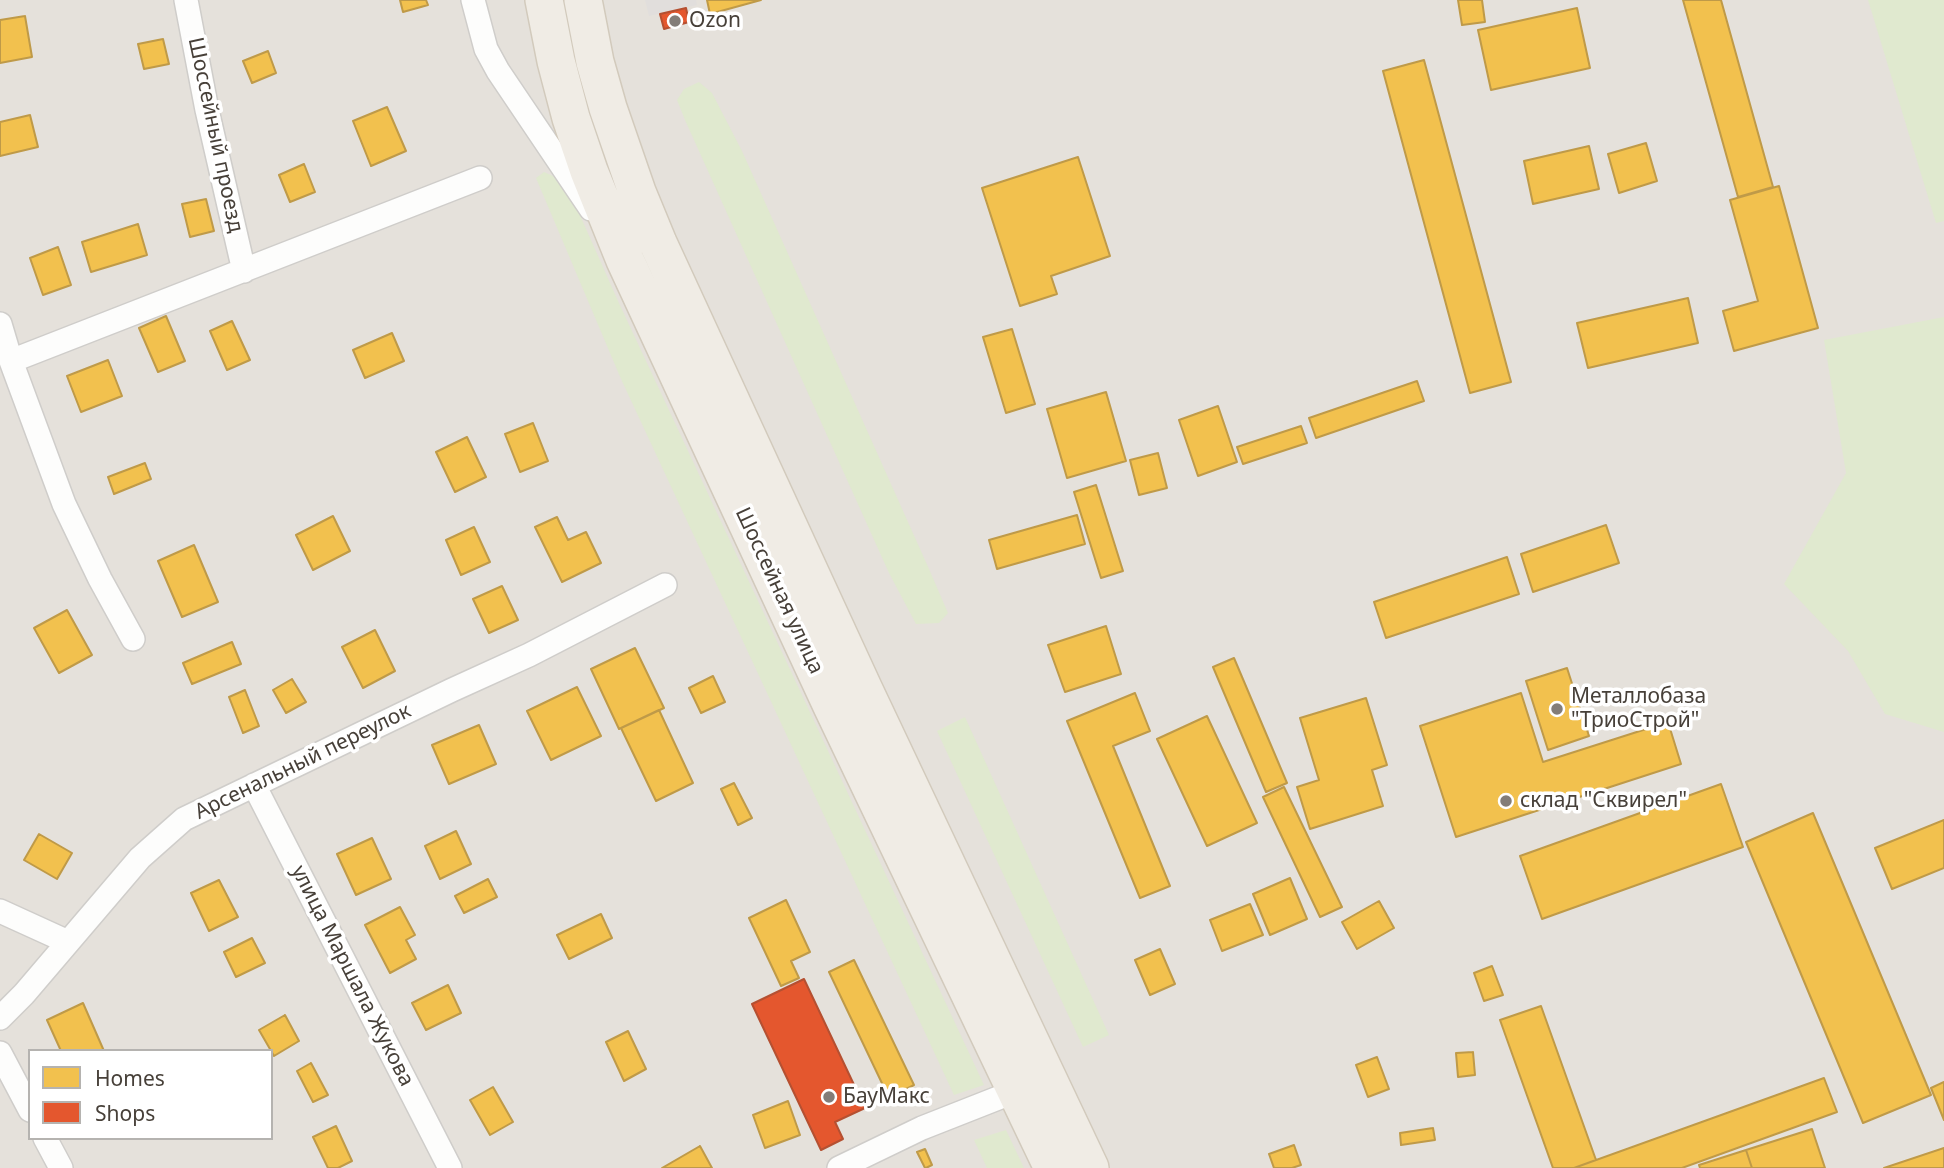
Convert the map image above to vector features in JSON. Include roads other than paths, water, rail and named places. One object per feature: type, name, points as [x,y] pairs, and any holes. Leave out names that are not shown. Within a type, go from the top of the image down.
[{"type":"main road","name":"Шоссейная улица","points":[[544,0],[571,118],[625,260],[832,706],[1054,1168]]},
{"type":"main road","name":"Шоссейная улица","points":[[583,0],[595,62],[608,108],[658,243],[858,677],[1090,1168]]},
{"type":"street","name":"Шоссейный проезд","points":[[186,0],[207,110],[244,271]]},
{"type":"street","points":[[473,0],[486,49],[498,71],[625,260]]},
{"type":"street","points":[[10,361],[480,178]]},
{"type":"street","points":[[0,324],[10,361],[64,504],[133,639]]},
{"type":"street","name":"Арсенальный переулок","points":[[0,1018],[24,994],[140,858],[184,820],[529,655],[665,585]]},
{"type":"street","name":"улица Маршала Жукова","points":[[254,785],[450,1168]]},
{"type":"street","points":[[0,911],[68,942]]},
{"type":"street","points":[[0,1054],[28,1106]]},
{"type":"street","points":[[839,1168],[922,1128],[1016,1091]]},
{"type":"street","points":[[46,1140],[61,1168]]},
{"type":"place","name":"Ozon","points":[[675,21]]},
{"type":"place","name":"Металлобаза \"ТриоСтрой\"","points":[[1557,709]]},
{"type":"place","name":"склад \"Сквирел\"","points":[[1506,801]]},
{"type":"place","name":"БауМакс","points":[[829,1097]]}]
